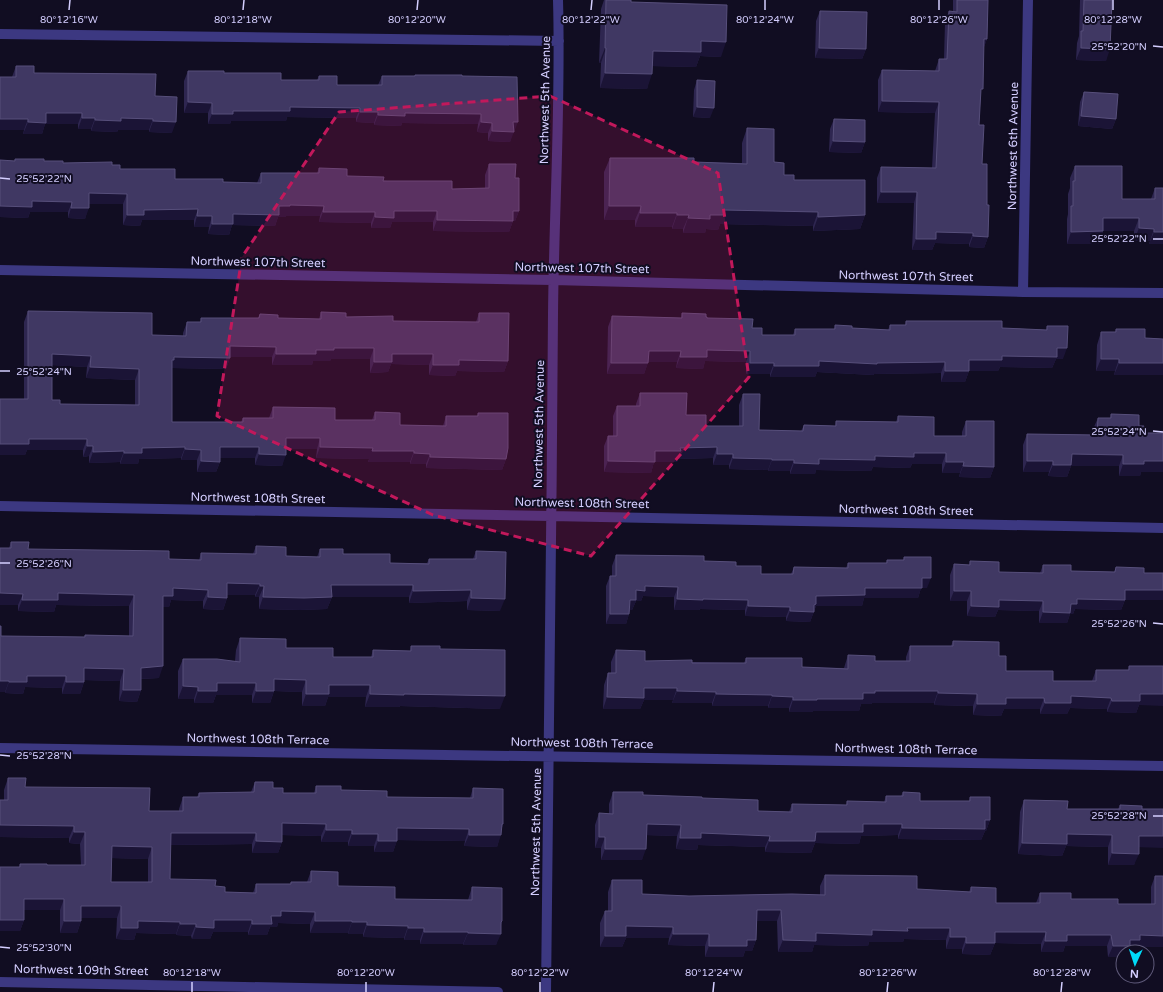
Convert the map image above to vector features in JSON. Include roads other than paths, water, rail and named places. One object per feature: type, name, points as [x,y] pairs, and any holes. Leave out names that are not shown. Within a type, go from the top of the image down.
[{"type":"street","name":"Northwest 5th Avenue","points":[[546,992],[550,756],[553,280],[559,41],[558,0]]},
{"type":"street","name":"Northwest 6th Avenue","points":[[1023,292],[1028,0]]},
{"type":"street","points":[[0,34],[559,41]]},
{"type":"street","name":"Northwest 107th Street","points":[[0,270],[553,280],[1023,292],[1163,293]]},
{"type":"street","name":"Northwest 108th Street","points":[[0,506],[1163,528]]},
{"type":"street","name":"Northwest 108th Terrace","points":[[0,748],[1163,766]]},
{"type":"street","name":"Northwest 109th Street","points":[[0,982],[498,992]]}]
